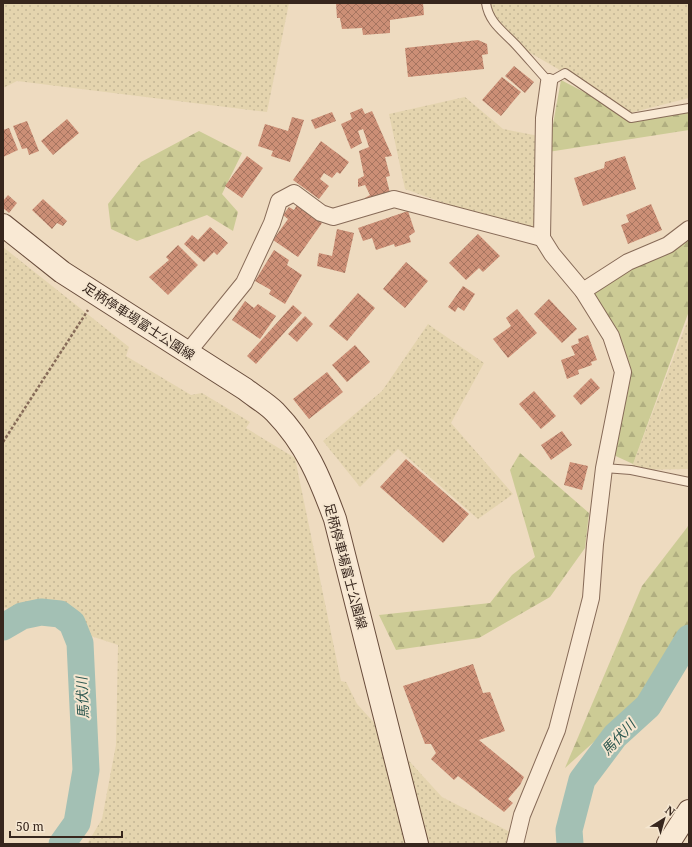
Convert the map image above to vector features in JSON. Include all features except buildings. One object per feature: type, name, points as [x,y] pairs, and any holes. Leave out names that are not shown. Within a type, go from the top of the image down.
[{"type":"main road","name":"足柄停車場富士公園線","points":[[3,225],[62,272],[245,389],[274,411],[296,437],[317,471],[335,519],[417,844]]},
{"type":"main road","points":[[668,844],[689,811]]},
{"type":"street","points":[[515,844],[522,815],[557,730],[591,598],[595,544],[604,468],[623,372],[611,336],[583,291],[552,254],[542,238],[544,118],[549,82]]},
{"type":"street","points":[[188,352],[244,283],[272,223],[279,200],[294,193],[321,213],[334,217],[394,199],[542,238]]},
{"type":"street","points":[[583,291],[628,262],[668,245],[689,229]]},
{"type":"lane","points":[[486,3],[487,12],[496,27],[514,43],[549,82],[564,73],[631,118],[689,108]]},
{"type":"lane","points":[[604,468],[631,470],[689,482]]},
{"type":"path","points":[[3,442],[98,294]]},
{"type":"shaded area","points":[[3,3],[289,3],[267,112],[17,81],[3,88]]},
{"type":"shaded area","points":[[490,3],[689,3],[689,98],[626,114],[565,73],[496,33]]},
{"type":"shaded area","points":[[465,97],[503,129],[544,137],[532,235],[405,189],[389,114]]},
{"type":"shaded area","points":[[3,247],[129,347],[126,356],[191,395],[202,393],[250,422],[246,428],[295,458],[341,681],[346,682],[357,704],[442,797],[514,834],[519,844],[87,844],[102,819],[116,745],[118,645],[3,607]]},
{"type":"shaded area","points":[[689,317],[689,469],[631,470],[633,464]]},
{"type":"shaded area","points":[[428,324],[484,363],[451,423],[513,494],[478,519],[398,449],[360,487],[323,441],[382,391]]},
{"type":"green space","points":[[561,80],[626,114],[689,108],[689,130],[548,152]]},
{"type":"green space","points":[[199,131],[242,153],[222,194],[238,212],[233,231],[207,215],[137,241],[111,229],[108,204],[141,162]]},
{"type":"green space","points":[[689,226],[689,311],[633,464],[607,452],[623,352],[591,286]]},
{"type":"green space","points":[[520,453],[589,513],[585,548],[550,597],[479,638],[396,650],[379,615],[490,603],[512,575],[535,557],[510,470]]},
{"type":"green space","points":[[689,525],[689,656],[565,768],[642,586]]},
{"type":"waterway","name":"馬伏川","points":[[3,627],[22,616],[41,612],[60,614],[72,623],[80,643],[86,770],[77,823],[62,844]]},
{"type":"waterway","name":"馬伏川","points":[[570,844],[569,830],[582,780],[615,736],[648,706],[689,638]]}]
